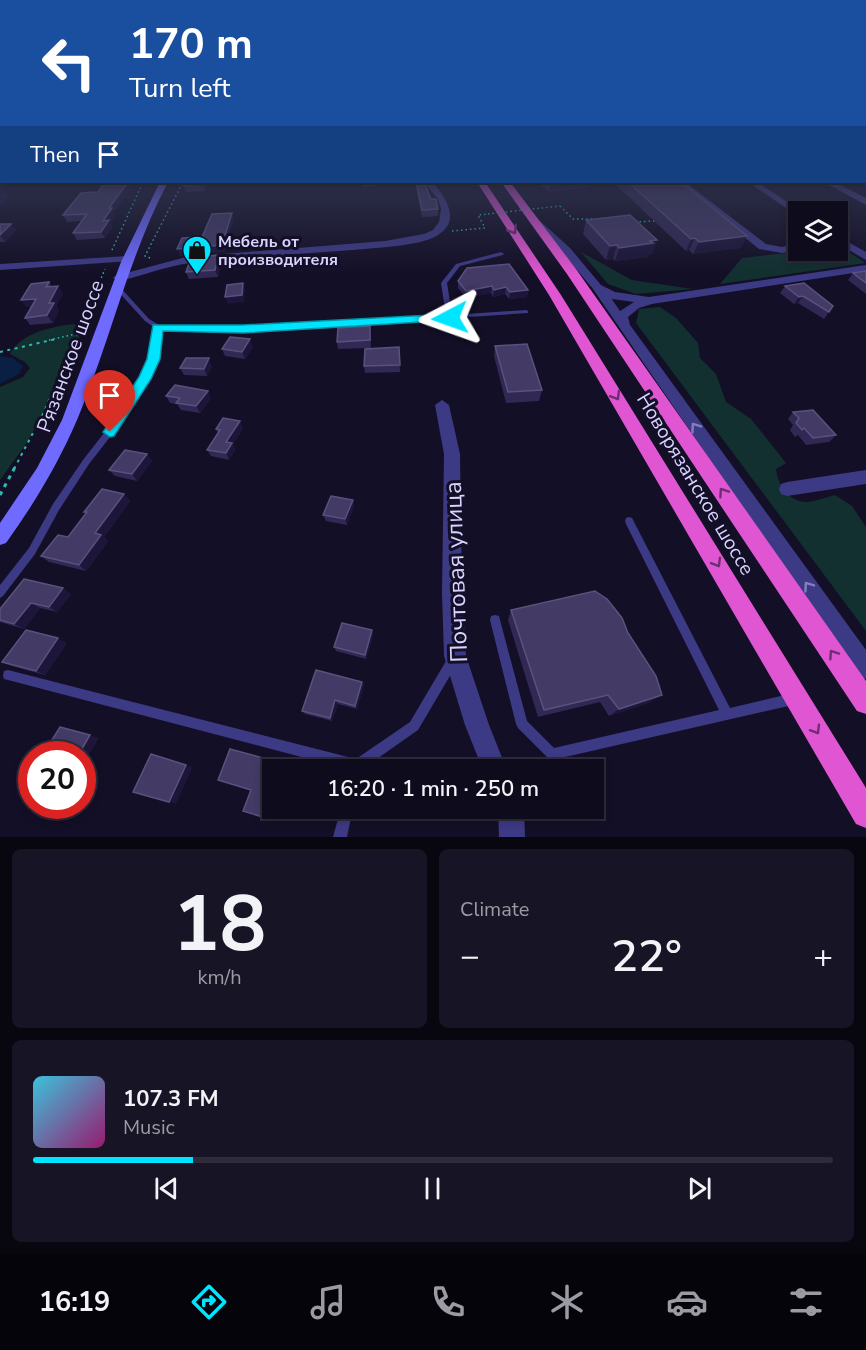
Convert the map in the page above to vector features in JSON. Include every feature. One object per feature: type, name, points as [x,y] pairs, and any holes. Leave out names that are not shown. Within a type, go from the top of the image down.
[{"type":"highway","name":"Новорязанское шоссе","points":[[491,197],[555,296],[866,814]]},
{"type":"highway","name":"Новорязанское шоссе","points":[[517,197],[866,702]]},
{"type":"main road","name":"Рязанское шоссе","points":[[0,537],[42,476],[61,438],[76,405],[118,282],[144,215],[155,197]]},
{"type":"street","points":[[118,282],[186,260],[385,244],[427,237],[437,232],[444,222],[446,209],[441,197]]},
{"type":"street","points":[[699,197],[763,247],[788,249]]},
{"type":"street","points":[[775,197],[788,205]]},
{"type":"street","points":[[536,222],[566,250],[597,287],[866,668]]},
{"type":"street","points":[[848,245],[864,254]]},
{"type":"street","points":[[0,267],[127,259]]},
{"type":"street","points":[[625,328],[622,317],[627,310],[636,304],[652,300],[866,268]]},
{"type":"street","points":[[597,287],[612,295],[652,300]]},
{"type":"street","name":"Почтовая улица","points":[[442,405],[452,454],[452,592],[455,657],[491,759]]},
{"type":"street","points":[[787,489],[866,477]]},
{"type":"street","points":[[512,819],[513,837]]},
{"type":"lane","points":[[450,318],[444,283],[458,265],[501,254]]},
{"type":"lane","points":[[118,282],[147,320],[158,327],[198,330],[450,318],[526,312]]},
{"type":"lane","points":[[0,592],[32,551],[61,500],[121,417],[144,379],[153,359],[158,327]]},
{"type":"lane","points":[[629,521],[727,714]]},
{"type":"lane","points":[[495,620],[522,724],[552,754],[797,698]]},
{"type":"lane","points":[[368,759],[414,726],[455,657]]},
{"type":"lane","points":[[8,675],[327,759]]},
{"type":"lane","points":[[340,837],[344,819]]},
{"type":"path","points":[[0,495],[44,412],[136,197]]},
{"type":"path","points":[[164,266],[145,256],[175,197]]},
{"type":"path","points":[[437,232],[485,228],[478,215],[560,206],[570,218],[604,219]]},
{"type":"path","points":[[628,223],[662,222]]},
{"type":"path","points":[[0,352],[77,334]]},
{"type":"green space","points":[[848,251],[865,263],[720,284],[742,258],[788,253],[788,261],[848,261]]},
{"type":"green space","points":[[581,252],[632,280],[693,289],[636,294],[608,284]]},
{"type":"green space","points":[[660,307],[676,318],[698,343],[700,358],[716,374],[726,402],[751,419],[786,463],[776,469],[785,491],[794,499],[806,502],[835,495],[852,506],[866,527],[866,631],[636,323],[639,309]]},
{"type":"green space","points":[[85,323],[58,388],[26,444],[0,480],[0,387],[23,377],[30,368],[25,362],[10,354],[23,339],[33,334],[54,327]]},
{"type":"water","points":[[0,356],[13,358],[23,366],[19,374],[0,384]]},
{"type":"building","points":[[78,197],[117,197],[103,221],[109,220],[101,232],[73,233],[87,214],[63,215]]},
{"type":"building","points":[[419,197],[436,199],[438,209],[422,210]]},
{"type":"building","points":[[645,197],[699,197],[747,236],[699,242],[695,238],[691,239]]},
{"type":"building","points":[[232,213],[222,245],[177,249],[182,238],[202,237],[212,214]]},
{"type":"building","points":[[630,215],[657,240],[650,241],[653,243],[619,248],[617,245],[610,246],[586,220]]},
{"type":"building","points":[[0,224],[11,224],[0,235]]},
{"type":"building","points":[[219,255],[215,270],[186,272],[191,258]]},
{"type":"building","points":[[509,264],[528,290],[510,292],[506,287],[494,290],[492,286],[466,291],[458,281],[467,268]]},
{"type":"building","points":[[866,271],[866,283],[853,273]]},
{"type":"building","points":[[49,282],[46,287],[58,286],[49,303],[54,303],[47,315],[25,318],[36,299],[21,300],[31,284]]},
{"type":"building","points":[[243,283],[242,295],[225,297],[227,285]]},
{"type":"building","points":[[804,283],[833,306],[829,312],[803,296],[799,297],[785,286]]},
{"type":"building","points":[[370,326],[370,340],[337,342],[338,328]]},
{"type":"building","points":[[230,337],[250,339],[242,352],[222,349]]},
{"type":"building","points":[[527,344],[542,390],[508,392],[495,346]]},
{"type":"building","points":[[399,347],[400,365],[364,366],[365,349]]},
{"type":"building","points":[[186,358],[209,358],[204,369],[180,368]]},
{"type":"building","points":[[175,385],[208,391],[196,406],[176,403],[180,398],[166,396]]},
{"type":"building","points":[[813,410],[836,435],[813,438],[804,428],[802,430],[796,423],[799,418],[793,412]]},
{"type":"building","points":[[223,418],[240,421],[226,442],[232,443],[226,453],[207,450],[220,430],[216,429]]},
{"type":"building","points":[[125,450],[147,454],[132,474],[109,470]]},
{"type":"building","points":[[102,489],[124,494],[95,533],[101,535],[79,565],[41,556],[58,535],[68,537]]},
{"type":"building","points":[[331,496],[353,500],[345,519],[323,515]]},
{"type":"building","points":[[24,579],[63,588],[49,607],[31,603],[14,624],[0,620],[0,609]]},
{"type":"building","points":[[595,591],[607,599],[622,618],[628,633],[656,676],[662,695],[619,709],[608,695],[544,710],[511,610]]},
{"type":"building","points":[[342,623],[372,630],[365,655],[334,647]]},
{"type":"building","points":[[26,630],[58,638],[36,671],[2,662]]},
{"type":"building","points":[[316,670],[362,682],[355,706],[335,700],[330,718],[302,711]]},
{"type":"building","points":[[60,727],[90,735],[87,741],[51,741]]},
{"type":"building","points":[[230,749],[267,759],[262,759],[262,817],[243,811],[251,790],[218,780]]},
{"type":"building","points":[[151,754],[186,765],[169,802],[133,792]]},
{"type":"place","name":"Мебель от производителя","points":[[197,276]]},
{"type":"route","points":[[110,432],[144,379],[153,359],[158,327],[198,330],[243,329],[450,318]]}]
